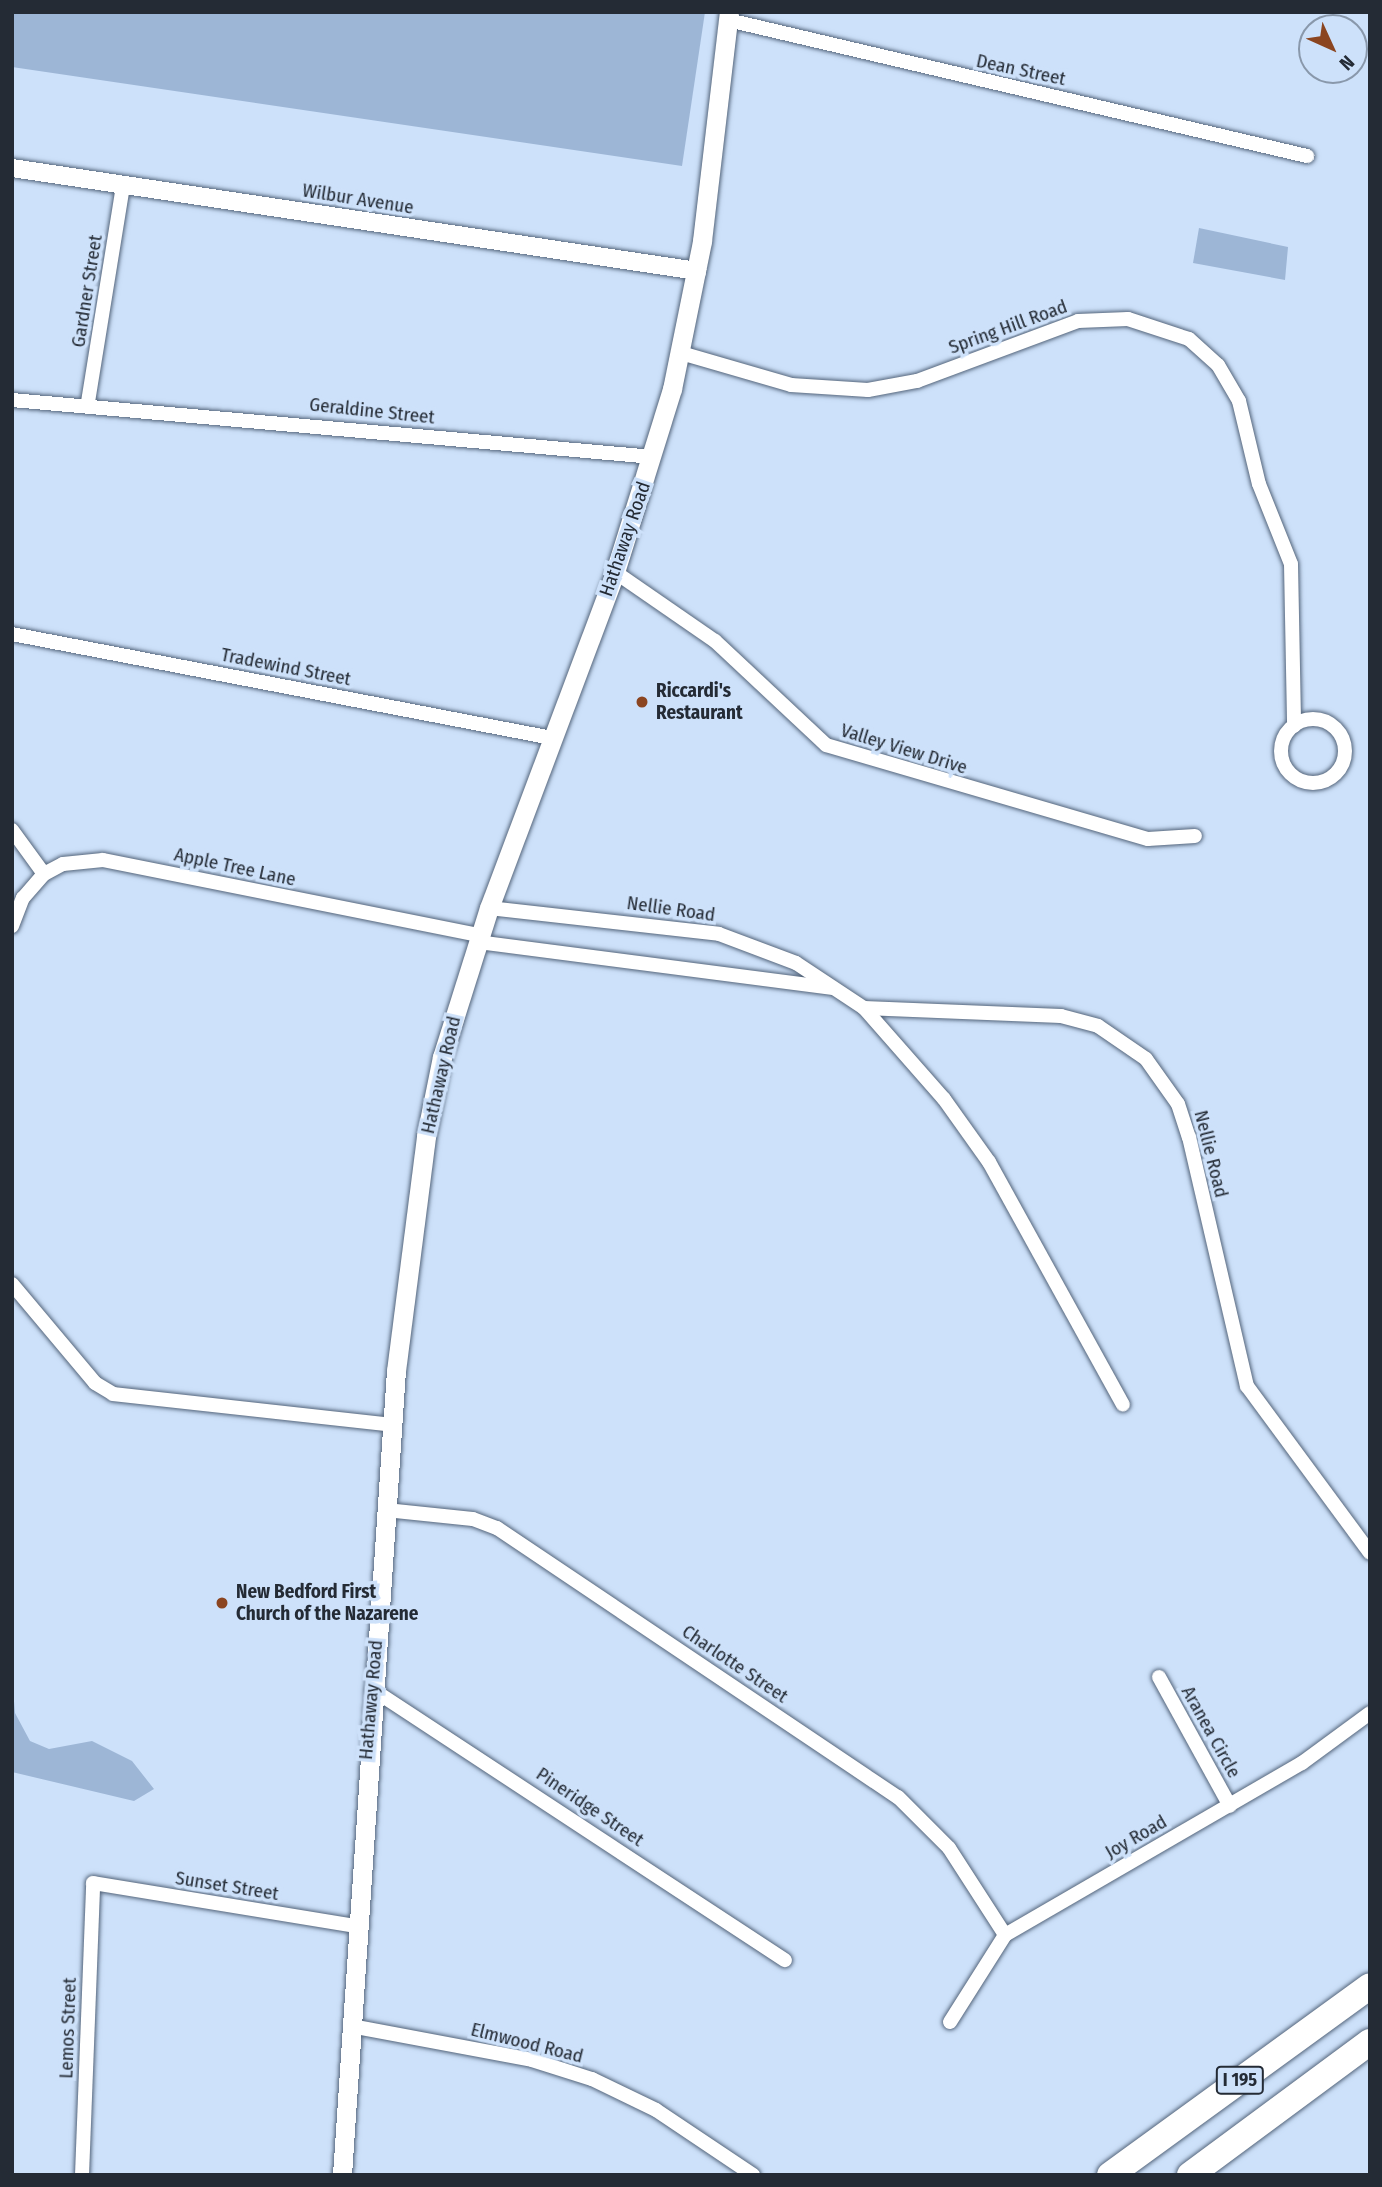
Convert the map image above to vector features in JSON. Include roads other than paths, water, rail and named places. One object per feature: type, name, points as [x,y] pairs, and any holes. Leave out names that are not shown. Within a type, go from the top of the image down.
[{"type":"highway","name":"I 195","points":[[1110,2175],[1370,1986]]},
{"type":"highway","name":"I 195","points":[[1190,2175],[1370,2042]]},
{"type":"main road","name":"Hathaway Road","points":[[342,2175],[355,1926],[393,1425],[426,1136],[489,908],[615,572],[653,457],[681,353],[698,271],[728,16]]},
{"type":"street","name":"Dean Street","points":[[728,16],[1307,156]]},
{"type":"street","name":"Wilbur Avenue","points":[[12,168],[698,271]]},
{"type":"street","name":"Gardner Street","points":[[88,402],[123,185]]},
{"type":"street","name":"Spring Hill Road","points":[[681,353],[791,385],[868,390],[917,381],[1078,321],[1143,321],[1189,339],[1218,365],[1239,401],[1259,484],[1291,564],[1294,726],[1281,747],[1288,772],[1303,782],[1328,779],[1343,761],[1342,737],[1324,721],[1294,726]]},
{"type":"street","name":"Geraldine Street","points":[[12,400],[88,402],[653,457]]},
{"type":"street","name":"Valley View Drive","points":[[615,572],[715,641],[826,745],[1148,839],[1195,836]]},
{"type":"street","name":"Tradewind Street","points":[[12,634],[552,738]]},
{"type":"street","points":[[12,830],[44,874],[23,898],[12,926]]},
{"type":"street","name":"Apple Tree Lane","points":[[44,874],[63,864],[103,860],[479,939]]},
{"type":"street","name":"Nellie Road","points":[[489,908],[719,934],[796,963],[864,1008],[1061,1016],[1098,1026],[1146,1059],[1178,1104],[1189,1137],[1247,1386],[1370,1552]]},
{"type":"street","name":"Nellie Road","points":[[479,939],[837,988]]},
{"type":"street","points":[[864,1008],[944,1099],[989,1162],[1123,1405]]},
{"type":"street","points":[[12,1284],[95,1383],[113,1395],[393,1425]]},
{"type":"street","name":"Charlotte Street","points":[[387,1510],[472,1519],[498,1528],[898,1797],[949,1848],[1005,1935]]},
{"type":"street","name":"Aranea Circle","points":[[1159,1677],[1230,1806]]},
{"type":"street","name":"Pineridge Street","points":[[372,1689],[785,1960]]},
{"type":"street","name":"Joy Road","points":[[950,2022],[1005,1935],[1230,1806],[1370,1713]]},
{"type":"street","name":"Sunset Street","points":[[93,1883],[355,1926]]},
{"type":"street","name":"Lemos Street","points":[[82,2175],[93,1883]]},
{"type":"street","name":"Elmwood Road","points":[[351,2026],[577,2074],[656,2110],[753,2175]]},
{"type":"place","name":"Riccardi's Restaurant","points":[[642,702]]},
{"type":"place","name":"New Bedford First Church of the Nazarene","points":[[222,1603]]}]
